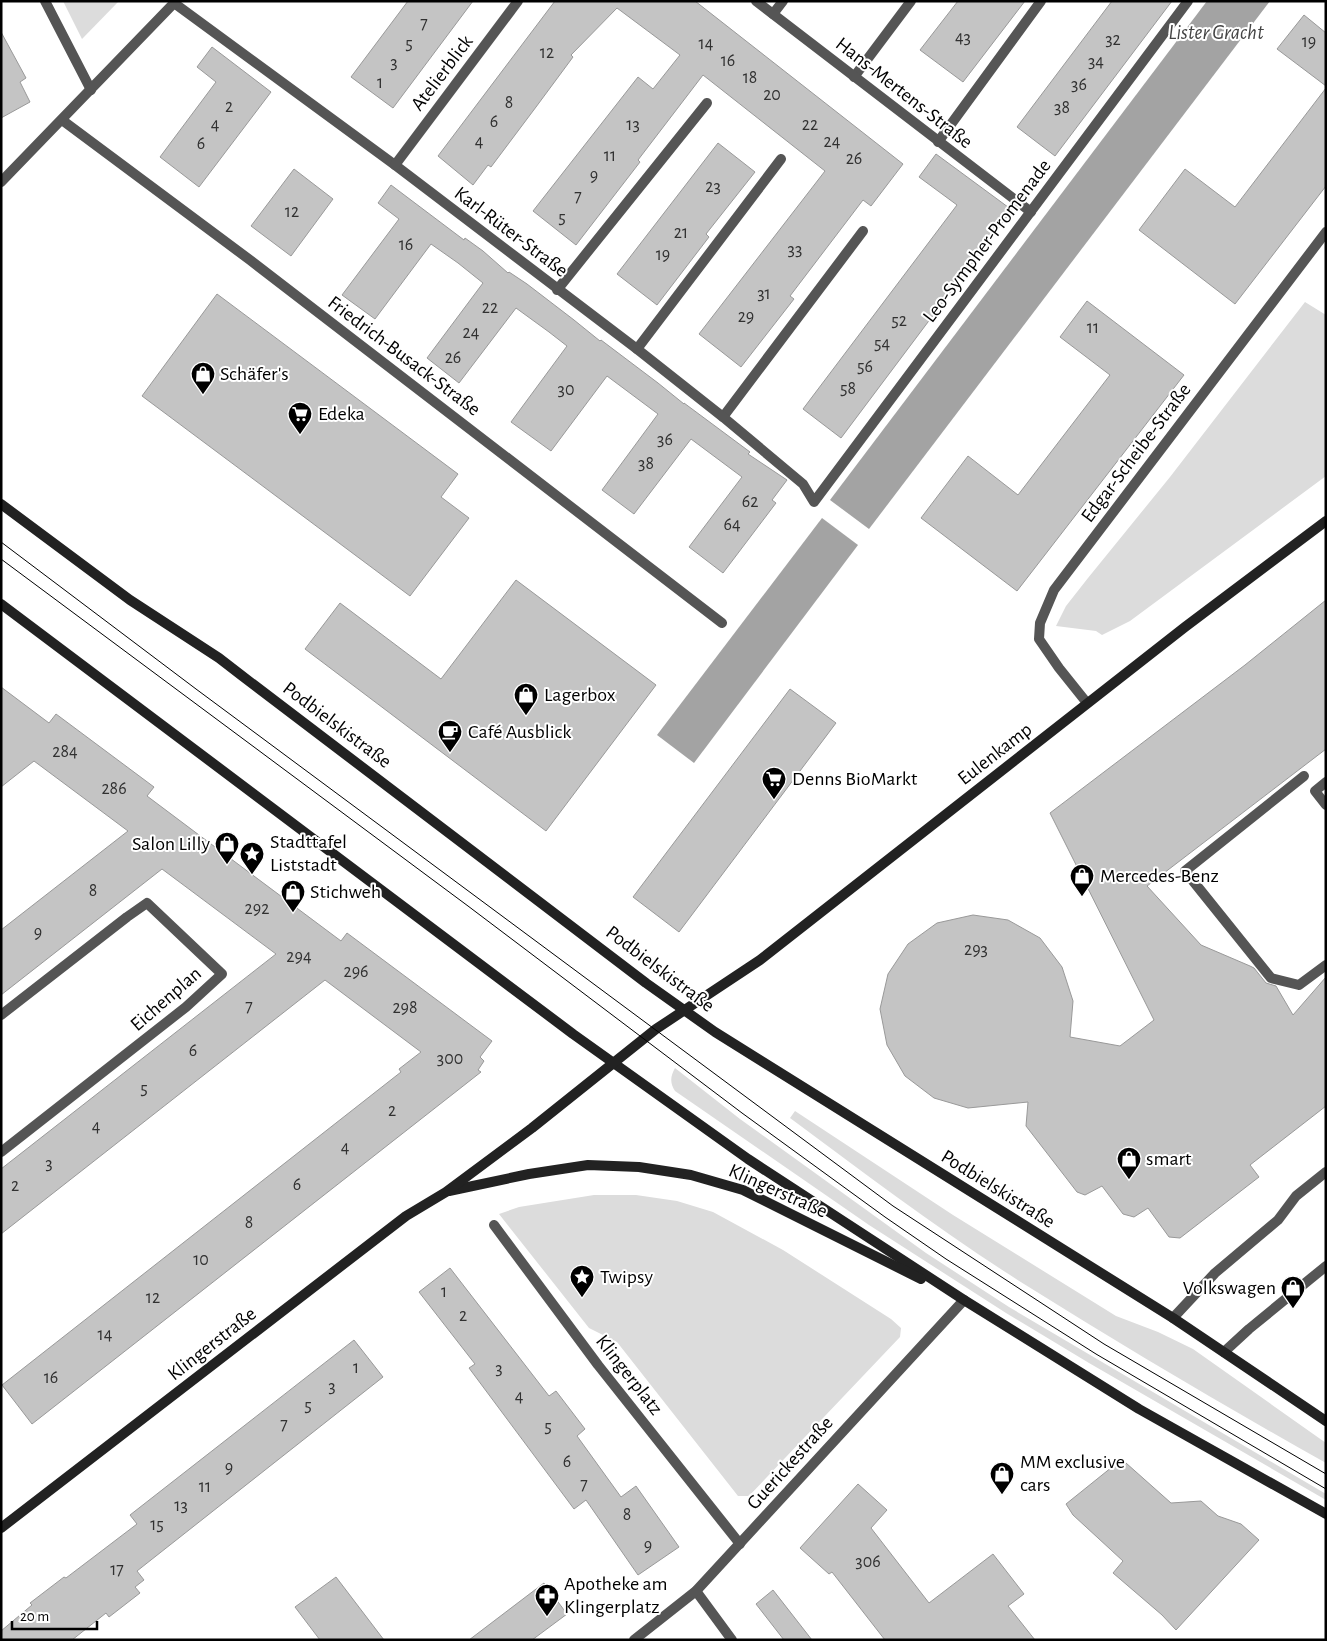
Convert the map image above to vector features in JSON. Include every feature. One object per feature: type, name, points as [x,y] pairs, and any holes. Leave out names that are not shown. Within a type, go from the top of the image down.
[{"type":"main road","name":"Podbielskistraße","points":[[1,504],[130,600],[226,664],[684,1011],[723,1038],[1173,1318],[1326,1421]]},
{"type":"main road","name":"Eulenkamp","points":[[684,1011],[760,960],[1087,703],[1326,521]]},
{"type":"main road","points":[[1,604],[613,1064],[748,1160],[964,1300],[1139,1409],[1326,1514]]},
{"type":"main road","name":"Klingerstraße","points":[[1,1528],[406,1216],[446,1192],[656,1029],[684,1011]]},
{"type":"main road","name":"Klingerstraße","points":[[446,1192],[529,1174],[588,1165],[639,1167],[690,1175],[743,1190],[964,1300]]},
{"type":"street","points":[[45,1],[91,90]]},
{"type":"street","name":"Atelierblick","points":[[394,165],[518,1]]},
{"type":"street","name":"Hans-Mertens-Straße","points":[[756,1],[1031,212]]},
{"type":"street","points":[[773,14],[783,1]]},
{"type":"street","points":[[854,77],[910,1]]},
{"type":"street","points":[[938,142],[1041,1]]},
{"type":"street","name":"Leo-Sympher-Promenade","points":[[814,502],[1188,1]]},
{"type":"street","points":[[1,182],[175,2]]},
{"type":"street","name":"Karl-Rüter-Straße","points":[[175,2],[637,349],[723,417],[803,484],[814,502]]},
{"type":"street","points":[[557,290],[707,103]]},
{"type":"street","name":"Friedrich-Busack-Straße","points":[[62,120],[257,266],[722,623]]},
{"type":"street","points":[[637,349],[781,159]]},
{"type":"street","points":[[723,417],[863,231]]},
{"type":"street","name":"Edgar-Scheibe-Straße","points":[[1087,703],[1058,668],[1039,638],[1040,623],[1054,590],[1326,232]]},
{"type":"street","points":[[1304,776],[1185,871],[1271,978],[1299,985],[1326,965]]},
{"type":"street","points":[[1326,782],[1315,790],[1326,805]]},
{"type":"street","name":"Eichenplan","points":[[1,1015],[147,903],[222,974],[186,1007],[1,1152]]},
{"type":"street","points":[[1173,1318],[1215,1272],[1278,1220],[1296,1196],[1326,1172]]},
{"type":"street","name":"Klingerplatz","points":[[494,1225],[598,1365],[740,1544]]},
{"type":"street","points":[[1224,1352],[1248,1329],[1326,1266]]},
{"type":"street","name":"Guerickestraße","points":[[634,1640],[696,1592],[964,1300]]},
{"type":"street","points":[[696,1592],[732,1640]]},
{"type":"shaded area","points":[[63,1],[119,1],[82,39]]},
{"type":"shaded area","points":[[1305,302],[1326,315],[1326,476],[1130,621],[1102,635],[1096,631],[1056,626],[1066,606],[1170,477]]},
{"type":"shaded area","points":[[675,1068],[740,1119],[926,1253],[1009,1307],[1326,1494],[1326,1500],[1089,1363],[1006,1313],[869,1225],[675,1091],[671,1080]]},
{"type":"shaded area","points":[[795,1111],[953,1215],[1116,1316],[1158,1332],[1193,1349],[1326,1443],[1326,1463],[1136,1353],[994,1265],[790,1118]]},
{"type":"shaded area","points":[[594,1195],[636,1195],[677,1201],[713,1212],[783,1250],[891,1319],[901,1328],[900,1337],[749,1496],[738,1496],[617,1342],[589,1328],[499,1214],[519,1207]]},
{"type":"water","name":"Lister Gracht","points":[[1207,1],[1270,1],[869,529],[830,500]]},
{"type":"water","points":[[822,518],[858,545],[694,763],[657,735]]},
{"type":"building","points":[[408,1],[473,1],[393,108],[351,77]]},
{"type":"building","points":[[555,1],[695,1],[903,164],[871,206],[863,200],[790,296],[794,299],[741,367],[699,334],[825,171],[703,75],[638,160],[640,162],[576,245],[533,211],[638,77],[653,89],[680,55],[617,8],[571,55],[573,57],[491,167],[488,165],[473,185],[438,156]]},
{"type":"building","points":[[958,1],[1025,1],[963,82],[920,50]]},
{"type":"building","points":[[1112,1],[1172,1],[1055,156],[1017,127]]},
{"type":"building","points":[[1304,15],[1326,33],[1326,86],[1277,49]]},
{"type":"building","points":[[1,32],[26,78],[20,82],[30,102],[1,118]]},
{"type":"building","points":[[212,47],[271,92],[199,187],[160,157],[216,82],[197,67]]},
{"type":"building","points":[[1326,88],[1326,186],[1235,304],[1139,230],[1185,169],[1235,207]]},
{"type":"building","points":[[718,143],[755,172],[706,234],[709,237],[657,305],[617,274]]},
{"type":"building","points":[[936,154],[1012,210],[841,438],[803,409],[957,205],[919,177]]},
{"type":"building","points":[[294,169],[333,199],[291,256],[251,226]]},
{"type":"building","points":[[391,185],[464,240],[465,238],[483,251],[508,273],[527,284],[600,341],[750,452],[748,454],[787,480],[772,500],[776,503],[723,573],[689,547],[742,477],[691,439],[634,514],[602,490],[658,414],[607,376],[551,451],[511,422],[567,346],[516,308],[459,383],[427,358],[483,283],[458,263],[431,244],[375,319],[342,295],[399,219],[378,203]]},
{"type":"building","name":"Edeka","points":[[217,294],[458,474],[441,497],[469,518],[410,596],[142,396]]},
{"type":"building","points":[[1087,301],[1184,375],[1017,591],[921,518],[968,456],[1018,495],[1110,375],[1060,337]]},
{"type":"building","points":[[516,580],[656,685],[546,831],[305,649],[340,603],[441,679]]},
{"type":"building","points":[[1326,600],[1326,749],[1147,886],[1201,945],[1254,968],[1266,983],[1276,986],[1293,1015],[1326,977],[1326,1106],[1250,1165],[1259,1177],[1180,1238],[1169,1237],[1148,1208],[1134,1217],[1123,1214],[1102,1186],[1085,1195],[1077,1192],[1026,1126],[1028,1102],[968,1108],[934,1098],[905,1076],[887,1045],[880,1009],[888,974],[908,944],[937,923],[973,915],[1008,920],[1040,938],[1062,967],[1073,1001],[1070,1037],[1120,1046],[1154,1020],[1050,813],[1245,665]]},
{"type":"building","points":[[1,687],[49,723],[56,714],[154,787],[147,796],[195,832],[341,941],[347,933],[492,1041],[480,1057],[484,1061],[478,1070],[481,1072],[32,1424],[2,1385],[401,1072],[399,1069],[421,1052],[325,980],[1,1234],[1,1169],[276,954],[162,869],[1,995],[1,930],[128,831],[34,761],[1,787]]},
{"type":"building","points":[[790,689],[836,723],[679,932],[633,897]]},
{"type":"building","points":[[450,1268],[549,1396],[556,1391],[585,1429],[577,1436],[621,1497],[636,1486],[679,1547],[638,1575],[586,1500],[574,1509],[469,1368],[475,1364],[419,1292]]},
{"type":"building","points":[[354,1340],[383,1377],[137,1571],[144,1580],[135,1587],[140,1593],[109,1617],[106,1613],[72,1640],[1,1640],[1,1631],[32,1605],[30,1603],[137,1524],[130,1515]]},
{"type":"building","points":[[1117,1463],[1126,1463],[1171,1503],[1201,1501],[1218,1516],[1241,1524],[1259,1540],[1176,1630],[1162,1615],[1113,1573],[1123,1561],[1073,1515],[1066,1504]]},
{"type":"building","points":[[858,1484],[887,1510],[871,1528],[929,1603],[993,1554],[1024,1594],[1008,1606],[1035,1640],[885,1640],[832,1572],[829,1574],[800,1548]]},
{"type":"building","points":[[336,1577],[384,1640],[320,1640],[295,1607]]},
{"type":"building","points":[[544,1583],[567,1614],[532,1640],[469,1640]]},
{"type":"building","points":[[773,1590],[812,1640],[784,1640],[756,1604]]},
{"type":"tram line","points":[[1,542],[893,1206],[1104,1344],[1326,1474]]},
{"type":"tram line","points":[[1,559],[468,906],[742,1113],[885,1217],[946,1259],[1096,1354],[1326,1489]]},
{"type":"place","name":"Schäfer's","points":[[203,395]]},
{"type":"place","name":"Edeka","points":[[300,435]]},
{"type":"place","name":"Lagerbox","points":[[526,716]]},
{"type":"place","name":"Café Ausblick","points":[[450,753]]},
{"type":"place","name":"Denns BioMarkt","points":[[774,800]]},
{"type":"place","name":"Salon Lilly","points":[[227,865]]},
{"type":"place","name":"Stadttafel Liststadt","points":[[252,875]]},
{"type":"place","name":"Mercedes-Benz","points":[[1082,897]]},
{"type":"place","name":"Stichweh","points":[[293,913]]},
{"type":"place","name":"smart","points":[[1129,1180]]},
{"type":"place","name":"Twipsy","points":[[582,1298]]},
{"type":"place","name":"Volkswagen","points":[[1293,1309]]},
{"type":"place","name":"MM exclusive cars","points":[[1002,1495]]},
{"type":"place","name":"Apotheke am Klingerplatz","points":[[547,1617]]}]
